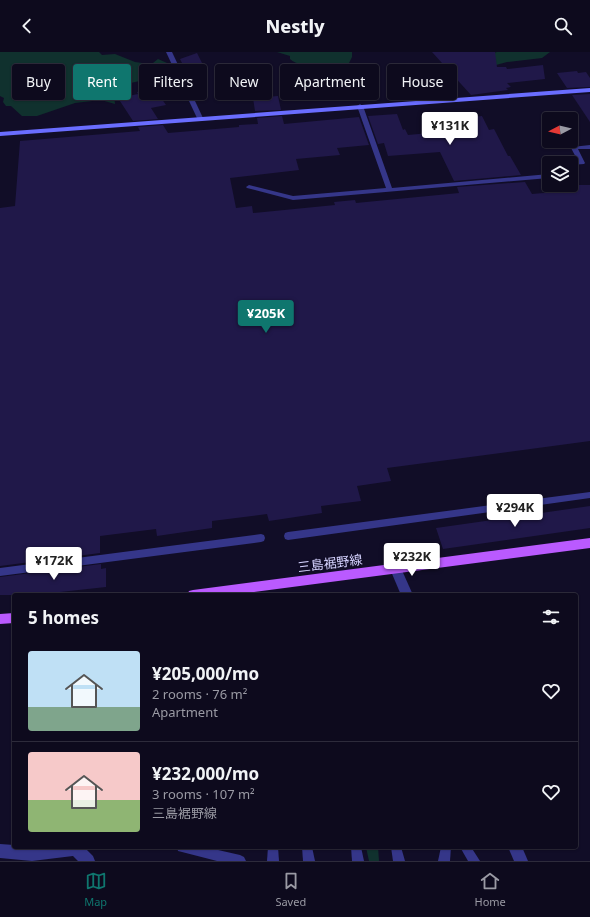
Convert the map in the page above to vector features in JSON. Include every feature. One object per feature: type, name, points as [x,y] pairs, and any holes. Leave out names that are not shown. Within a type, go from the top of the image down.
[{"type":"main road","name":"三島裾野線","points":[[221,593],[590,543]]},
{"type":"main road","points":[[0,619],[12,618]]},
{"type":"street","points":[[169,52],[200,118]]},
{"type":"street","points":[[0,134],[590,90]]},
{"type":"street","points":[[396,569],[406,593]]},
{"type":"street","points":[[0,851],[32,854],[76,849],[88,861]]},
{"type":"street","points":[[516,849],[521,861]]},
{"type":"lane","points":[[360,106],[390,190]]},
{"type":"lane","points":[[578,163],[582,163],[574,148],[590,147]]},
{"type":"lane","points":[[249,187],[293,198],[542,177]]},
{"type":"lane","points":[[288,536],[590,495]]},
{"type":"lane","points":[[0,572],[261,538]]},
{"type":"lane","points":[[198,849],[240,861]]},
{"type":"lane","points":[[273,849],[273,861]]},
{"type":"lane","points":[[307,849],[309,861]]},
{"type":"lane","points":[[356,849],[358,861]]},
{"type":"lane","points":[[396,849],[398,861]]},
{"type":"lane","points":[[444,861],[446,849]]},
{"type":"lane","points":[[466,849],[474,861]]},
{"type":"green space","points":[[0,52],[99,52],[102,55],[115,54],[135,62],[149,64],[139,64],[139,81],[131,83],[131,64],[73,64],[73,100],[101,100],[75,103],[37,116],[22,116],[11,106],[6,106],[3,102],[4,98],[0,96]]},
{"type":"green space","points":[[277,52],[352,52],[352,57],[348,64],[302,64],[292,61],[290,56]]},
{"type":"green space","points":[[550,52],[542,58],[507,62],[496,65],[493,53]]},
{"type":"green space","points":[[158,59],[167,64],[149,64]]},
{"type":"green space","points":[[101,100],[115,100],[115,104]]},
{"type":"green space","points":[[366,849],[378,849],[379,861],[369,861]]},
{"type":"building","points":[[432,52],[495,52],[497,67],[506,67],[507,69],[543,65],[545,79],[507,83],[511,87],[506,88],[508,90],[471,95],[457,80],[457,64],[443,64]]},
{"type":"building","points":[[197,53],[202,64],[182,64],[180,59]]},
{"type":"building","points":[[577,71],[578,73],[586,72],[590,78],[590,87],[567,88],[557,73]]},
{"type":"building","points":[[137,92],[139,92],[139,100],[162,100],[166,105],[151,108],[158,119],[133,121],[119,100],[131,100],[131,95],[138,94]]},
{"type":"building","points":[[590,94],[590,122],[572,95]]},
{"type":"building","points":[[272,96],[278,96],[281,110],[255,111],[253,100],[272,100]]},
{"type":"building","points":[[397,114],[403,130],[405,129],[408,135],[440,132],[437,120],[482,116],[489,130],[494,129],[508,156],[510,156],[521,175],[454,181],[440,152],[388,156],[384,143],[378,144],[368,116]]},
{"type":"building","points":[[282,116],[284,124],[359,117],[369,145],[337,148],[340,155],[296,159],[299,170],[230,178],[236,208],[252,206],[253,213],[335,205],[334,202],[355,200],[356,203],[459,193],[457,187],[525,182],[532,194],[578,192],[578,185],[590,185],[590,441],[387,468],[391,481],[357,486],[361,501],[321,506],[322,513],[269,521],[267,514],[212,521],[212,528],[157,536],[156,529],[100,536],[100,553],[0,566],[0,208],[15,206],[20,141],[140,131],[138,127],[163,125],[168,133],[239,127],[239,125],[258,124],[257,118]]},
{"type":"building","points":[[590,506],[590,528],[443,549],[436,528]]},
{"type":"building","points":[[101,564],[101,569],[106,568],[106,587],[60,593],[12,593],[12,595],[0,595],[0,577]]}]
